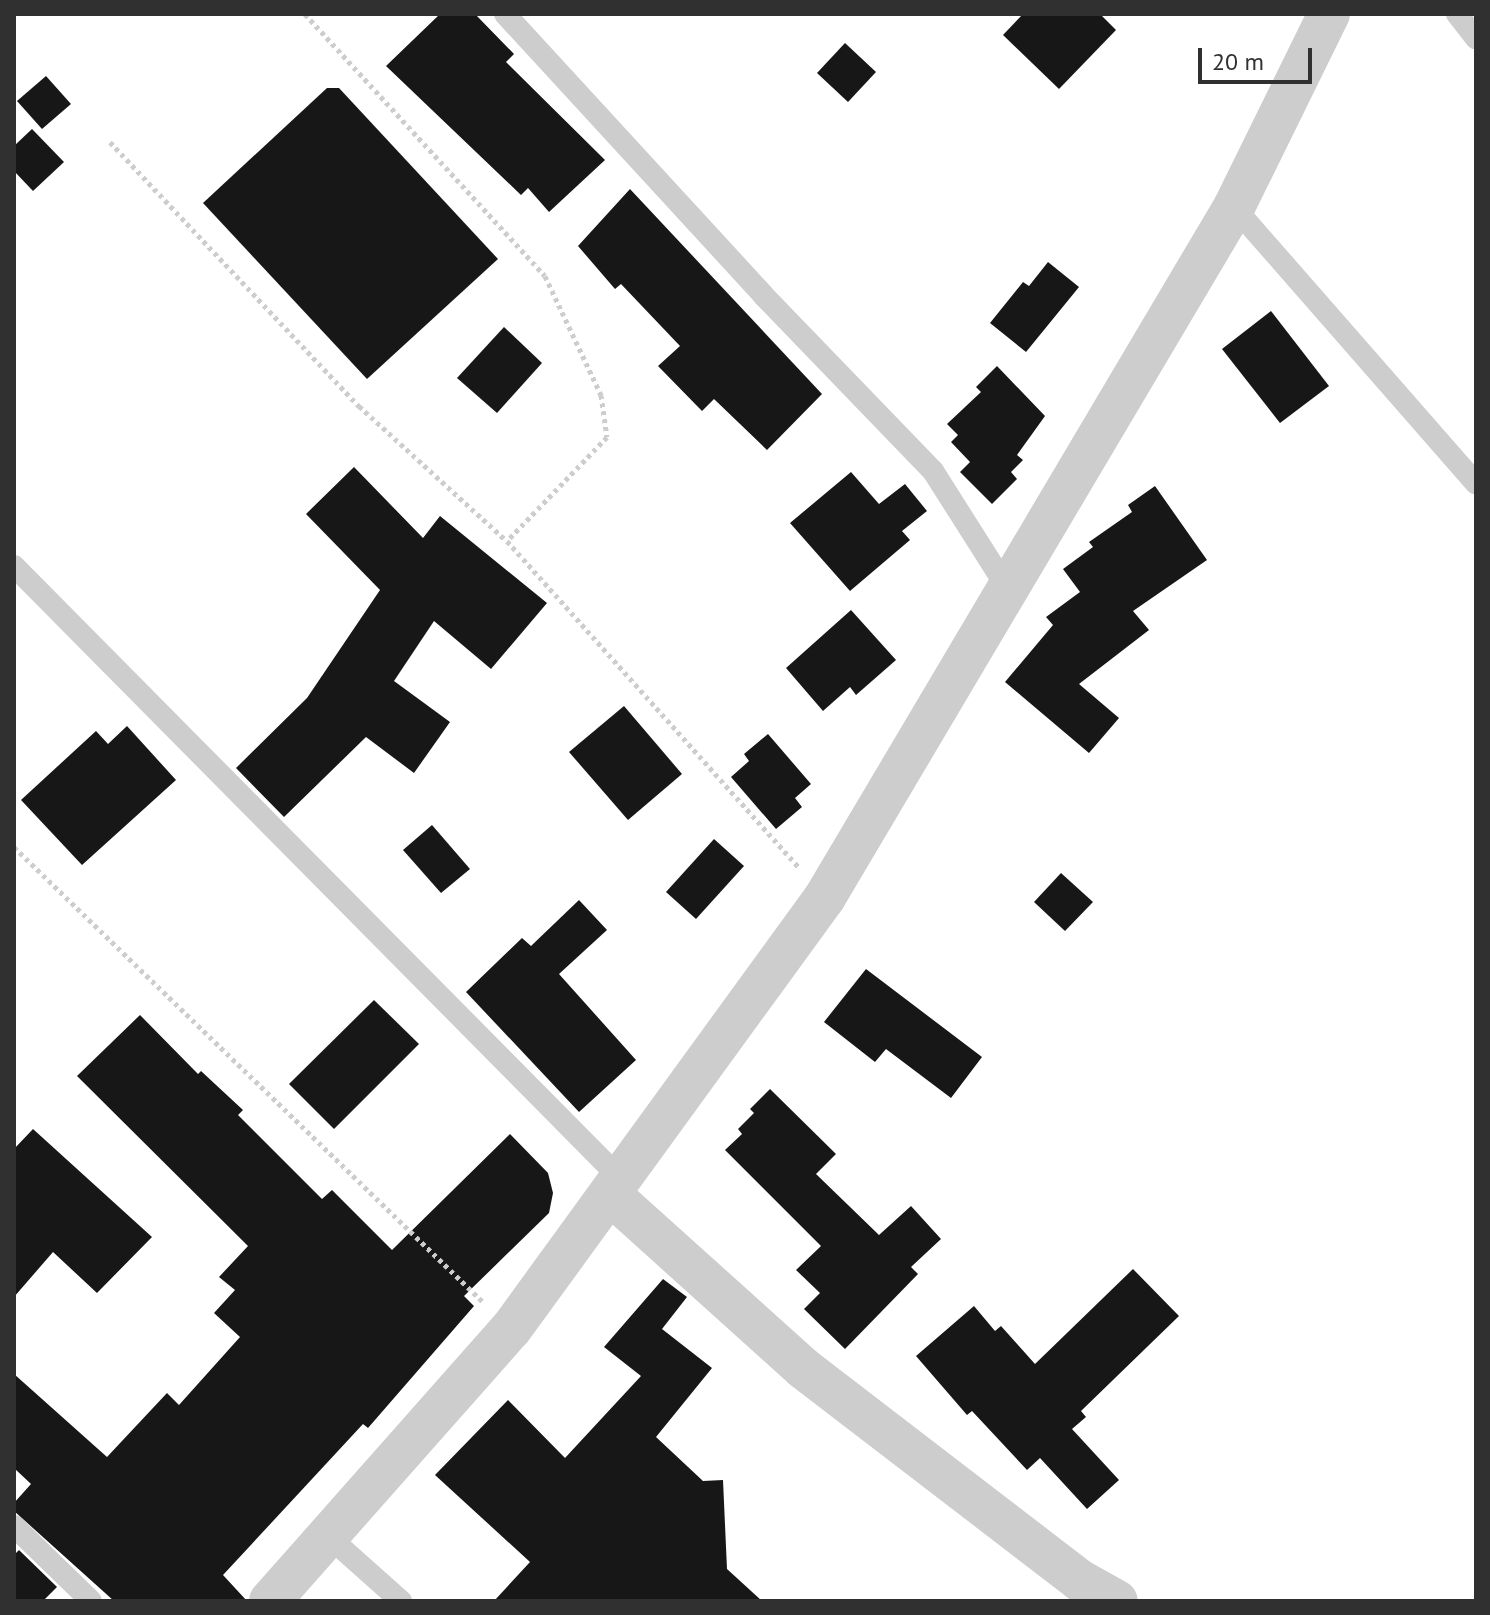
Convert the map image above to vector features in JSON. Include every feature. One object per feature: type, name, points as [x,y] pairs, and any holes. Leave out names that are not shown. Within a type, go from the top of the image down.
[{"type":"street","points":[[270,1601],[511,1329],[617,1188],[825,897],[1006,586],[1234,207],[1329,14]]},
{"type":"street","points":[[617,1188],[803,1368],[1079,1580],[1117,1601]]},
{"type":"lane","points":[[505,14],[763,295],[933,471],[1006,586]]},
{"type":"lane","points":[[1457,14],[1476,38]]},
{"type":"lane","points":[[1234,207],[1476,483]]},
{"type":"lane","points":[[14,566],[617,1188]]},
{"type":"lane","points":[[14,1526],[91,1601]]},
{"type":"lane","points":[[328,1536],[401,1601]]},
{"type":"path","points":[[305,14],[545,276],[597,383],[607,437],[507,541]]},
{"type":"path","points":[[110,142],[359,406],[507,541],[825,897]]},
{"type":"path","points":[[14,847],[511,1329]]},
{"type":"building","points":[[440,14],[475,14],[514,54],[506,62],[605,160],[549,212],[528,188],[521,195],[386,66]]},
{"type":"building","points":[[1023,14],[1100,14],[1116,30],[1059,89],[1003,35]]},
{"type":"building","points":[[845,43],[876,72],[848,102],[817,73]]},
{"type":"building","points":[[46,76],[71,104],[42,129],[17,101]]},
{"type":"building","points":[[327,88],[339,88],[498,259],[367,379],[203,203]]},
{"type":"building","points":[[32,129],[64,162],[33,191],[14,171],[14,146]]},
{"type":"building","points":[[630,189],[822,394],[767,450],[714,399],[702,411],[658,366],[680,346],[621,284],[615,289],[578,246]]},
{"type":"building","points":[[1048,262],[1079,287],[1026,352],[990,323],[1023,282],[1029,286]]},
{"type":"building","points":[[1271,311],[1329,386],[1280,423],[1222,349]]},
{"type":"building","points":[[504,327],[542,363],[497,413],[457,378]]},
{"type":"building","points":[[997,366],[1045,416],[1017,455],[1023,460],[1011,472],[1017,479],[992,504],[960,472],[970,462],[951,442],[958,435],[947,424],[981,392],[976,387]]},
{"type":"building","points":[[354,467],[423,538],[440,516],[547,603],[491,669],[434,621],[394,681],[450,722],[414,773],[366,737],[284,817],[236,768],[307,698],[380,590],[306,514]]},
{"type":"building","points":[[851,472],[879,504],[905,484],[927,511],[902,531],[910,540],[850,591],[790,523]]},
{"type":"building","points":[[1155,486],[1207,560],[1133,611],[1149,630],[1079,684],[1119,718],[1089,753],[1005,682],[1053,625],[1046,617],[1080,592],[1063,569],[1093,547],[1089,542],[1132,512],[1128,505]]},
{"type":"building","points":[[851,610],[896,660],[856,695],[850,687],[823,711],[786,668]]},
{"type":"building","points":[[624,706],[682,774],[628,820],[569,752]]},
{"type":"building","points":[[127,726],[176,780],[82,865],[21,800],[96,731],[108,744]]},
{"type":"building","points":[[768,734],[811,784],[795,798],[802,807],[776,829],[731,777],[749,761],[744,754]]},
{"type":"building","points":[[432,825],[470,869],[441,893],[403,850]]},
{"type":"building","points":[[714,839],[744,866],[696,919],[666,892]]},
{"type":"building","points":[[1061,873],[1093,902],[1065,931],[1034,902]]},
{"type":"building","points":[[579,900],[607,930],[559,974],[636,1060],[579,1112],[466,992],[522,938],[531,946]]},
{"type":"building","points":[[866,969],[982,1057],[951,1098],[886,1049],[875,1062],[824,1022]]},
{"type":"building","points":[[374,1000],[419,1044],[334,1129],[289,1084]]},
{"type":"building","points":[[140,1015],[198,1074],[201,1071],[243,1110],[238,1115],[322,1199],[332,1190],[392,1250],[510,1134],[548,1173],[553,1193],[549,1213],[464,1296],[474,1306],[368,1428],[363,1424],[223,1575],[247,1601],[114,1601],[14,1511],[14,1503],[31,1484],[14,1468],[14,1374],[107,1457],[167,1393],[179,1405],[240,1337],[214,1313],[235,1290],[219,1277],[248,1246],[77,1076]]},
{"type":"building","points":[[770,1089],[836,1154],[816,1174],[879,1235],[911,1206],[941,1239],[911,1267],[918,1274],[845,1349],[804,1309],[820,1293],[796,1270],[821,1246],[725,1150],[742,1134],[738,1129],[754,1113],[750,1109]]},
{"type":"building","points":[[33,1129],[152,1237],[97,1293],[53,1252],[14,1297],[14,1149]]},
{"type":"building","points":[[1133,1269],[1179,1316],[1081,1411],[1086,1417],[1072,1429],[1119,1480],[1087,1509],[1040,1458],[1027,1470],[972,1411],[967,1415],[916,1356],[974,1306],[995,1331],[1001,1326],[1035,1364]]},
{"type":"building","points":[[663,1279],[687,1297],[662,1329],[712,1368],[656,1437],[703,1481],[723,1480],[727,1569],[762,1601],[494,1601],[530,1562],[435,1475],[508,1400],[565,1458],[641,1376],[604,1347]]},
{"type":"building","points":[[19,1550],[57,1587],[43,1601],[14,1601],[14,1555]]}]
